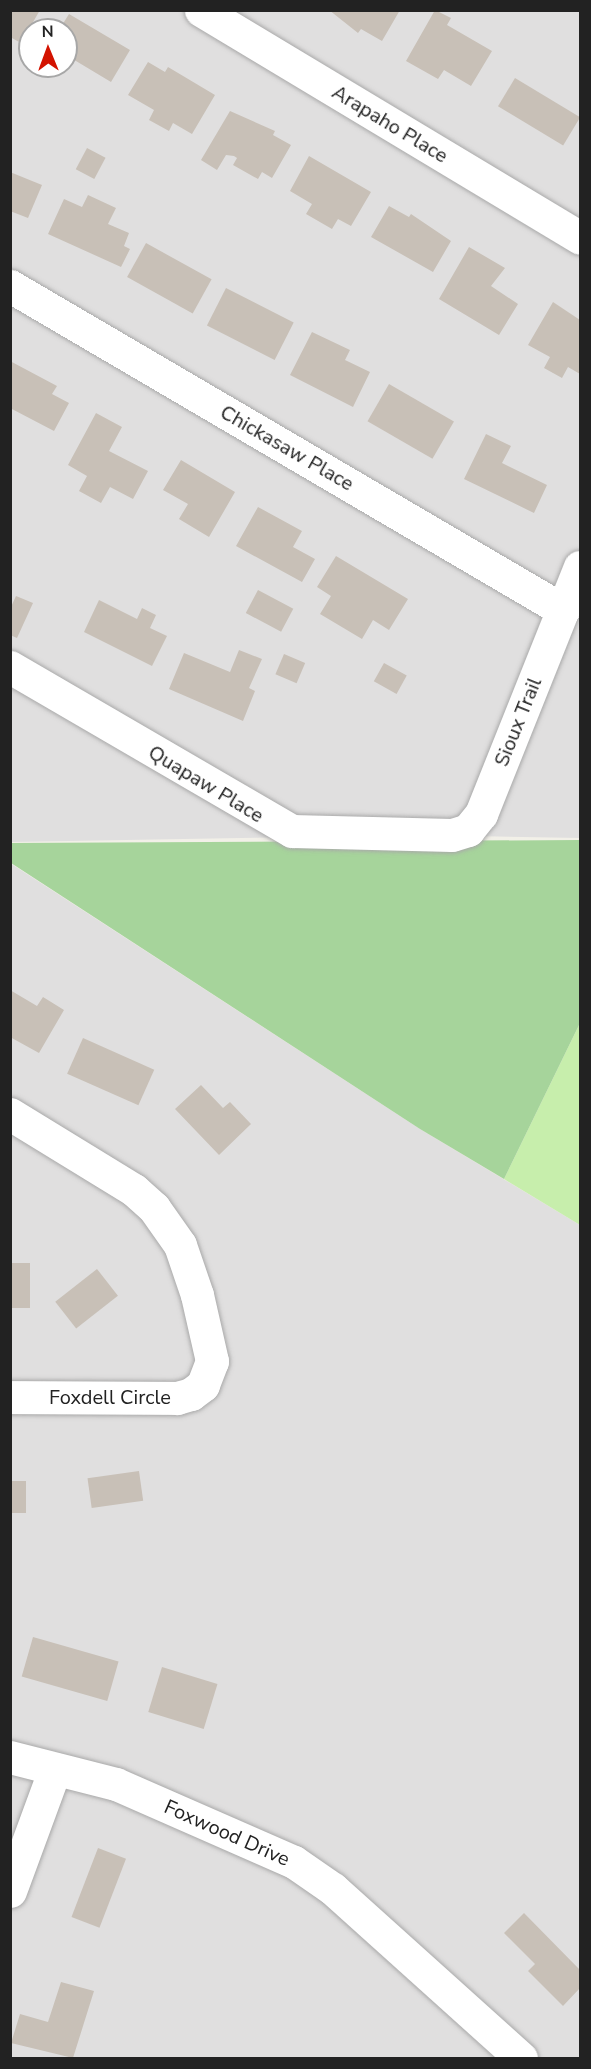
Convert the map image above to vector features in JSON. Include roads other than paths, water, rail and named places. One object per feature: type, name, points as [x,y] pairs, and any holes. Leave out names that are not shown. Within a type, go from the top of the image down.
[{"type":"street","name":"Arapaho Place","points":[[201,10],[580,238]]},
{"type":"street","name":"Chickasaw Place","points":[[10,286],[563,609]]},
{"type":"street","name":"Sioux Trail","points":[[422,835],[452,835],[476,823],[580,567]]},
{"type":"street","name":"Quapaw Place","points":[[10,668],[292,831],[422,835]]},
{"type":"street","name":"Foxdell Circle","points":[[10,1114],[134,1190],[154,1208],[180,1245],[197,1295],[212,1361],[203,1385],[191,1394],[177,1398],[10,1397]]},
{"type":"street","name":"Foxwood Drive","points":[[10,1757],[116,1784],[294,1862],[333,1889],[521,2058]]},
{"type":"street","points":[[10,1891],[55,1769]]}]
